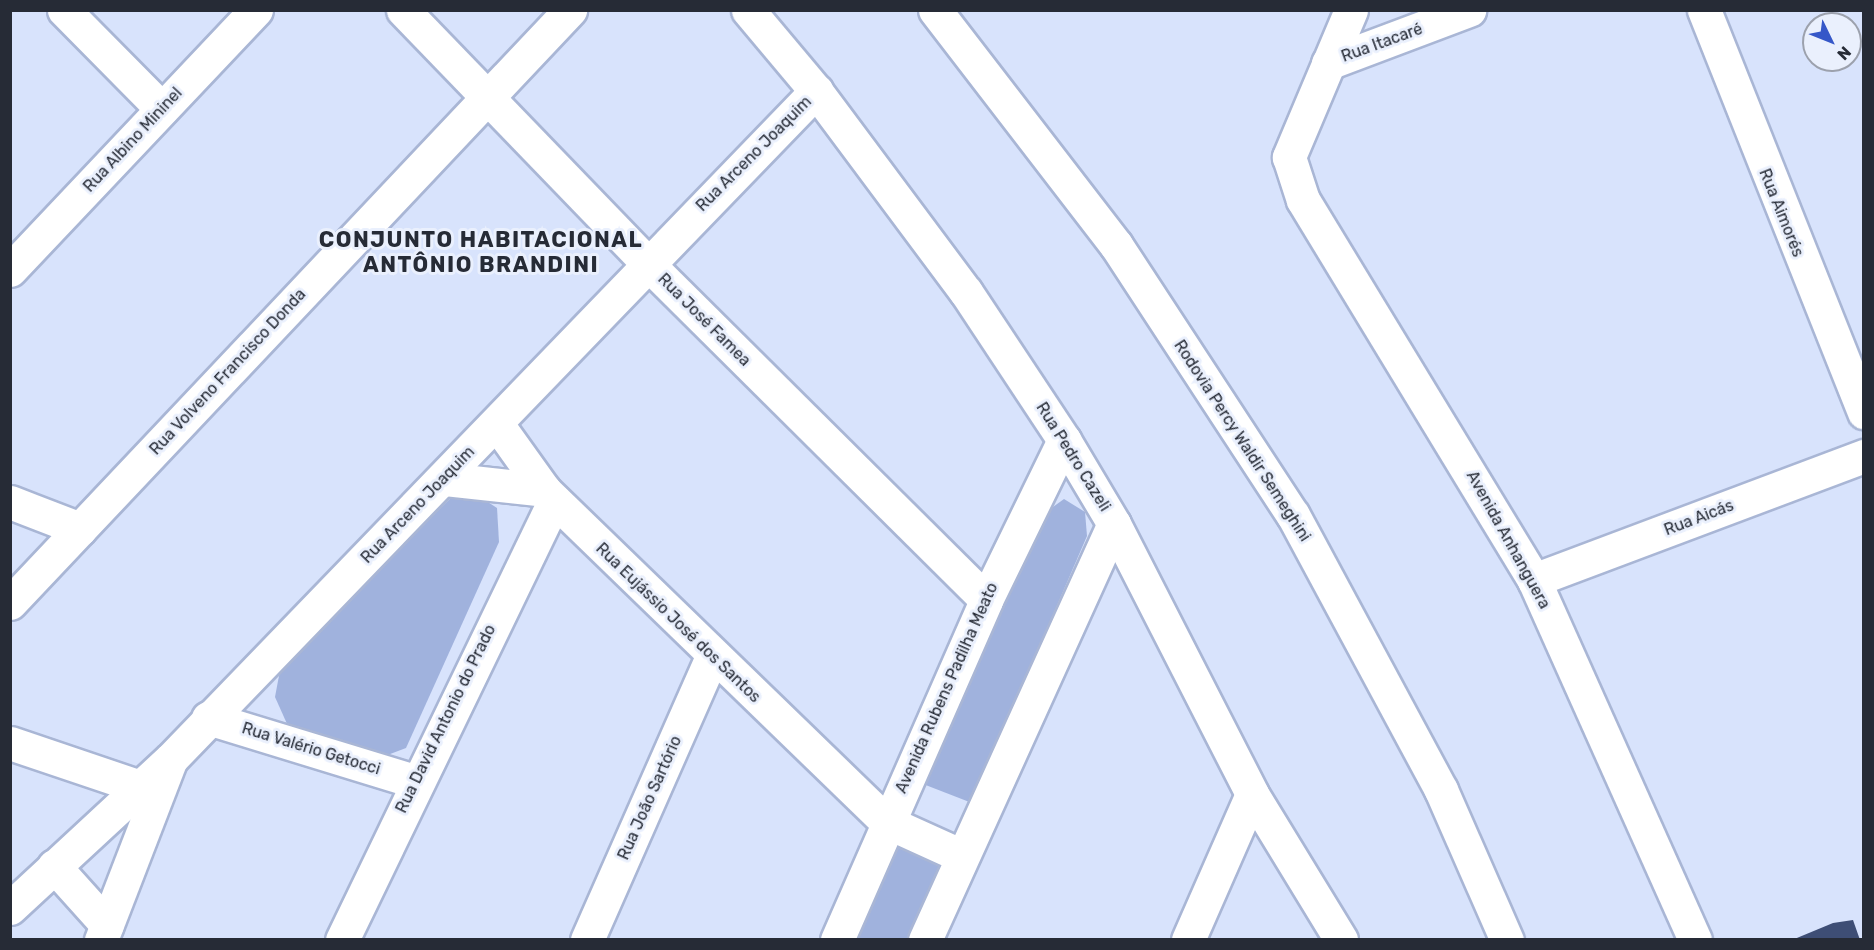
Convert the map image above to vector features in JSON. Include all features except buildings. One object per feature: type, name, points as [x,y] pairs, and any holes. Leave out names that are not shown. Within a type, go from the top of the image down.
[{"type":"street","points":[[64,10],[162,109]]},
{"type":"street","name":"Rua Albino Mininel","points":[[11,267],[256,10]]},
{"type":"street","name":"Rua José Famea","points":[[403,10],[646,262],[986,600]]},
{"type":"street","name":"Rua Volveno Francisco Donda","points":[[10,603],[570,10]]},
{"type":"street","name":"Rua Pedro Cazeli","points":[[748,10],[816,91],[966,292],[1064,440],[1113,524],[1252,794],[1341,939]]},
{"type":"street","name":"Rodovia Percy Waldir Semeghini","points":[[935,10],[1116,245],[1293,515],[1441,790],[1507,939]]},
{"type":"street","points":[[1328,63],[1351,10]]},
{"type":"street","name":"Rua Itacaré","points":[[1328,63],[1469,10]]},
{"type":"street","name":"Rua Aimorés","points":[[1704,10],[1863,412]]},
{"type":"street","name":"Avenida Anhanguera","points":[[1328,63],[1289,157],[1303,200],[1534,580],[1695,939]]},
{"type":"street","name":"Rua Arceno Joaquim","points":[[10,908],[137,786],[171,759],[208,718],[445,479],[646,262],[816,91]]},
{"type":"street","name":"Rua Eujássio José dos Santos","points":[[497,424],[549,495],[712,656],[887,822],[962,856]]},
{"type":"street","name":"Avenida Rubens Padilha Meato","points":[[837,939],[986,600],[1064,440]]},
{"type":"street","name":"Rua Aicás","points":[[1534,580],[1863,456]]},
{"type":"street","points":[[445,479],[549,495]]},
{"type":"street","name":"Rua David Antonio do Prado","points":[[342,939],[549,495]]},
{"type":"street","points":[[10,502],[80,529]]},
{"type":"street","points":[[925,939],[1113,524]]},
{"type":"street","name":"Rua João Sartório","points":[[587,939],[712,656]]},
{"type":"street","name":"Rua Valério Getocci","points":[[208,718],[414,781]]},
{"type":"street","points":[[10,743],[137,786]]},
{"type":"street","points":[[104,932],[171,759]]},
{"type":"street","points":[[1188,939],[1252,794]]},
{"type":"street","points":[[54,866],[104,932]]},
{"type":"shaded area","points":[[474,493],[497,508],[499,542],[406,748],[377,759],[292,735],[275,697],[282,660],[455,494]]},
{"type":"shaded area","points":[[1064,499],[1085,512],[1087,536],[972,803],[923,784],[1046,512]]},
{"type":"shaded area","points":[[892,838],[944,859],[910,939],[849,940]]},
{"type":"district","name":"CONJUNTO HABITACIONAL ANTÔNIO BRANDINI","points":[[481,252]]}]
